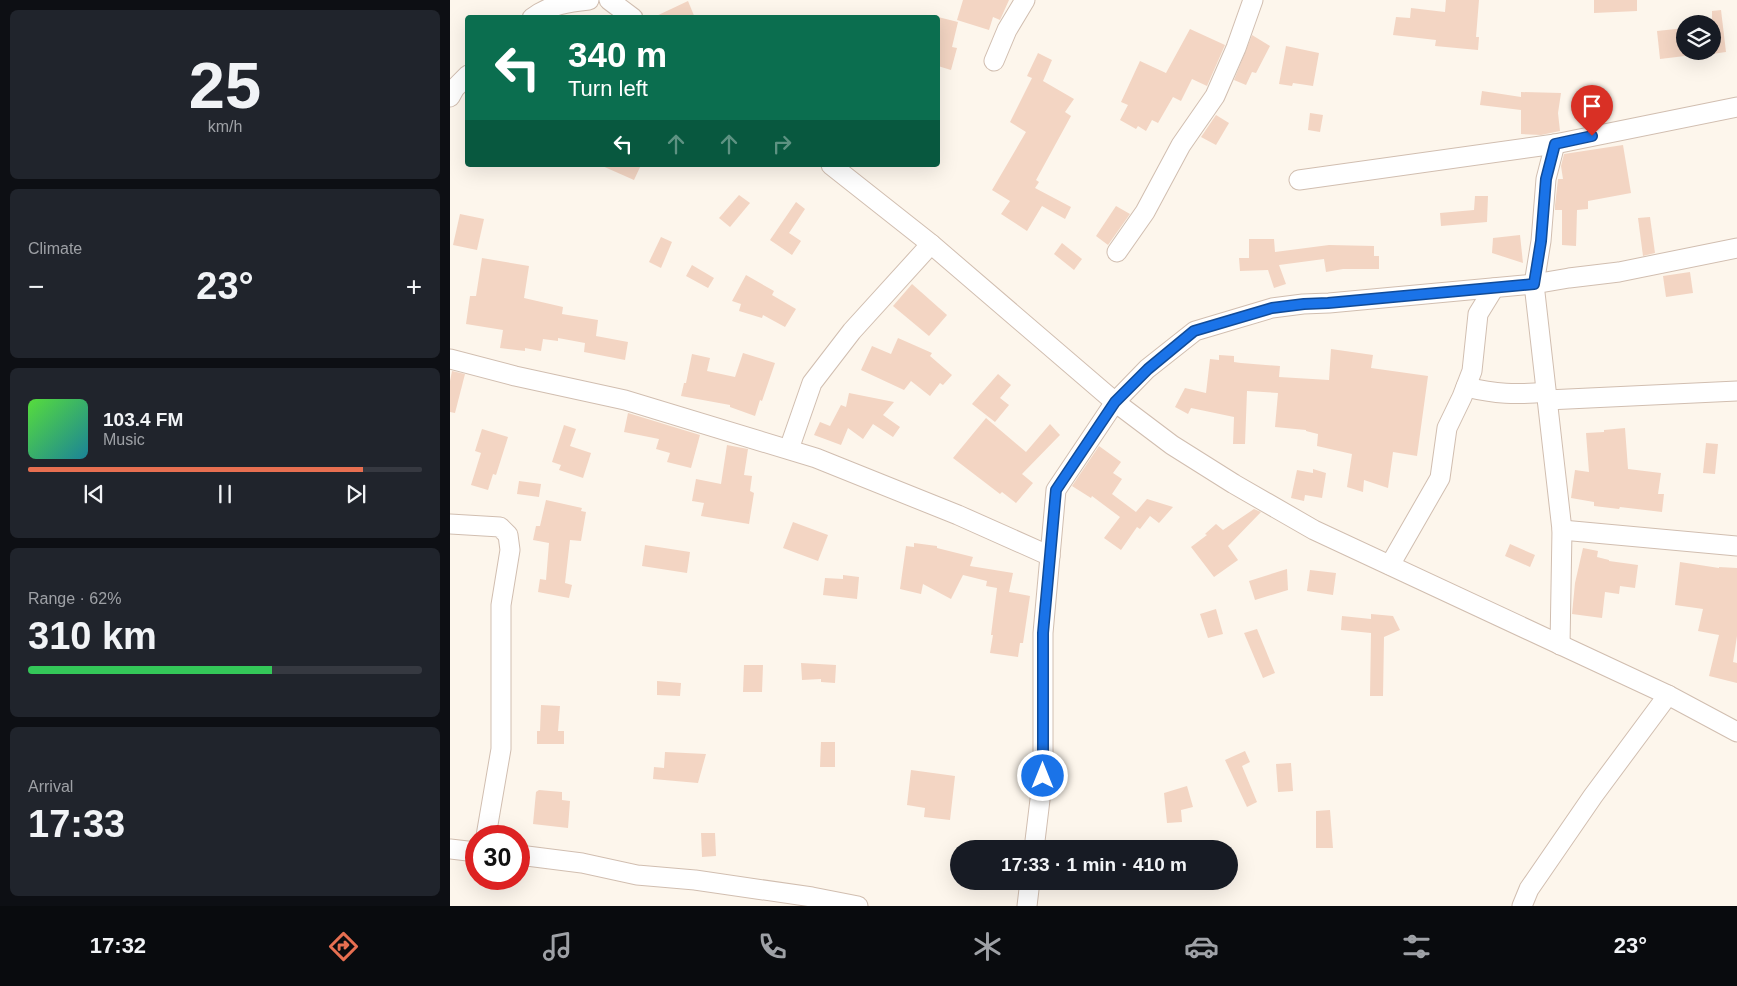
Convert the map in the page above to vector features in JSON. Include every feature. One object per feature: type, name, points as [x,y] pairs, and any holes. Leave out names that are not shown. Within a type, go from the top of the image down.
[{"type":"street","points":[[536,15],[568,2],[589,0]]},
{"type":"street","points":[[609,0],[629,15]]},
{"type":"street","points":[[615,0],[632,0]]},
{"type":"street","points":[[994,61],[1007,30],[1025,0]]},
{"type":"street","points":[[1117,252],[1145,212],[1182,145],[1215,96],[1236,48],[1253,0]]},
{"type":"street","points":[[450,97],[455,88],[465,78]]},
{"type":"street","points":[[1300,180],[1555,144],[1737,107]]},
{"type":"street","points":[[1555,144],[1546,179],[1541,241],[1534,284],[1562,530],[1560,645]]},
{"type":"street","points":[[834,167],[932,244],[1115,402],[1172,445],[1234,484],[1314,530],[1668,695],[1737,732]]},
{"type":"street","points":[[789,449],[812,383],[852,331],[932,244]]},
{"type":"street","points":[[1035,840],[1043,776],[1043,633],[1056,490],[1115,402],[1148,369],[1194,331],[1272,308],[1534,284],[1634,270],[1737,248]]},
{"type":"street","points":[[1390,565],[1440,478],[1447,428],[1472,371],[1478,314],[1494,288]]},
{"type":"street","points":[[450,359],[515,376],[625,400],[789,449],[958,515],[1050,556]]},
{"type":"street","points":[[1466,387],[1488,392],[1546,396],[1737,391]]},
{"type":"street","points":[[450,524],[500,527],[508,535],[510,550],[501,605],[500,749],[488,825]]},
{"type":"street","points":[[1562,530],[1737,546]]},
{"type":"street","points":[[1522,906],[1528,888],[1668,695]]},
{"type":"street","points":[[450,849],[465,851]]},
{"type":"street","points":[[530,857],[582,863],[636,875],[695,880],[810,901],[858,906]]},
{"type":"street","points":[[1027,906],[1029,890]]},
{"type":"building","points":[[963,0],[1009,0],[1000,20],[993,17],[989,30],[957,20]]},
{"type":"building","points":[[1446,0],[1479,0],[1476,37],[1479,37],[1478,50],[1435,46],[1436,40],[1393,35],[1396,17],[1410,18],[1411,8],[1445,12]]},
{"type":"building","points":[[1594,0],[1637,0],[1637,11],[1594,13]]},
{"type":"building","points":[[688,1],[694,15],[658,15]]},
{"type":"building","points":[[1721,10],[1726,52],[1721,53],[1721,15],[1712,15],[1712,11]]},
{"type":"building","points":[[940,18],[958,22],[952,47],[957,48],[951,70],[940,67]]},
{"type":"building","points":[[1190,29],[1225,45],[1207,86],[1192,79],[1181,101],[1173,97],[1158,123],[1152,120],[1146,131],[1138,126],[1136,129],[1120,120],[1128,105],[1121,102],[1140,61],[1166,73]]},
{"type":"building","points":[[1676,29],[1676,57],[1660,59],[1657,31]]},
{"type":"building","points":[[1252,35],[1270,46],[1256,73],[1252,72],[1246,85],[1234,80]]},
{"type":"building","points":[[1286,46],[1319,53],[1313,86],[1293,83],[1292,86],[1279,84]]},
{"type":"building","points":[[1038,53],[1052,60],[1043,81],[1074,99],[1065,112],[1071,116],[1036,180],[1039,182],[1035,188],[1071,207],[1065,219],[1042,206],[1027,231],[1001,214],[1010,201],[992,190],[1026,132],[1010,122],[1032,78],[1027,76]]},
{"type":"building","points":[[1482,91],[1521,97],[1521,92],[1561,93],[1558,113],[1560,131],[1541,135],[1521,134],[1521,110],[1480,105]]},
{"type":"building","points":[[1310,113],[1323,115],[1320,132],[1308,130]]},
{"type":"building","points":[[1216,115],[1229,123],[1216,145],[1201,137]]},
{"type":"building","points":[[1623,145],[1631,193],[1588,201],[1588,209],[1577,210],[1576,246],[1562,245],[1562,210],[1555,210],[1555,205],[1558,179],[1563,179],[1561,166],[1564,154]]},
{"type":"building","points":[[605,167],[640,167],[634,180]]},
{"type":"building","points":[[739,195],[750,203],[730,227],[719,218]]},
{"type":"building","points":[[1475,196],[1488,196],[1487,222],[1441,226],[1440,213],[1474,210]]},
{"type":"building","points":[[796,202],[805,209],[789,233],[801,241],[792,255],[770,240]]},
{"type":"building","points":[[1116,206],[1130,214],[1108,245],[1096,236]]},
{"type":"building","points":[[460,214],[484,219],[477,250],[453,245]]},
{"type":"building","points":[[1650,217],[1655,253],[1643,256],[1638,218]]},
{"type":"building","points":[[1520,235],[1523,263],[1492,253],[1493,238]]},
{"type":"building","points":[[661,237],[672,242],[661,268],[649,262]]},
{"type":"building","points":[[1249,239],[1274,239],[1275,252],[1329,245],[1374,246],[1374,256],[1379,256],[1379,269],[1343,269],[1326,272],[1324,259],[1279,265],[1286,284],[1274,288],[1268,270],[1240,271],[1239,258],[1249,258]]},
{"type":"building","points":[[1062,243],[1082,259],[1074,270],[1054,254]]},
{"type":"building","points":[[482,258],[529,266],[524,298],[563,307],[562,314],[598,320],[596,336],[628,342],[625,360],[584,352],[585,343],[558,338],[558,341],[543,339],[541,351],[525,348],[525,351],[500,348],[503,330],[466,324],[470,296],[476,296]]},
{"type":"building","points":[[692,265],[714,278],[708,288],[686,276]]},
{"type":"building","points":[[1690,272],[1693,293],[1666,297],[1663,276]]},
{"type":"building","points":[[746,275],[774,291],[772,295],[796,309],[785,327],[763,315],[762,318],[739,311],[741,304],[732,301]]},
{"type":"building","points":[[912,284],[947,315],[929,336],[893,306]]},
{"type":"building","points":[[898,338],[932,353],[930,356],[952,375],[943,385],[940,383],[930,396],[911,381],[904,390],[861,370],[872,346],[891,354]]},
{"type":"building","points":[[1331,349],[1373,355],[1371,368],[1428,376],[1417,456],[1393,452],[1388,488],[1364,480],[1363,492],[1347,487],[1352,454],[1317,446],[1318,434],[1306,430],[1275,427],[1278,393],[1247,391],[1245,444],[1233,444],[1234,417],[1191,408],[1188,414],[1175,407],[1185,388],[1206,393],[1210,359],[1219,360],[1219,355],[1234,356],[1234,362],[1280,366],[1279,377],[1329,380]]},
{"type":"building","points":[[743,353],[775,363],[755,416],[730,407],[730,405],[681,396],[684,383],[686,383],[692,354],[710,358],[707,371],[735,377]]},
{"type":"building","points":[[452,371],[465,374],[455,413],[450,412],[450,381]]},
{"type":"building","points":[[998,374],[1011,385],[1000,398],[1009,405],[995,422],[972,404]]},
{"type":"building","points":[[849,393],[894,402],[883,415],[900,427],[893,437],[873,424],[863,439],[848,428],[841,445],[814,435],[820,422],[830,426],[841,405],[846,407]]},
{"type":"building","points":[[628,413],[700,435],[691,468],[667,462],[670,453],[656,449],[659,439],[624,432]]},
{"type":"building","points":[[986,418],[1026,452],[1050,424],[1060,435],[1022,474],[1033,483],[1016,503],[1002,492],[1000,494],[953,458]]},
{"type":"building","points":[[564,425],[576,429],[570,446],[591,453],[583,478],[559,470],[561,465],[552,462]]},
{"type":"building","points":[[1625,428],[1628,469],[1661,473],[1658,494],[1664,494],[1662,512],[1594,506],[1594,502],[1571,498],[1575,470],[1589,472],[1586,433]]},
{"type":"building","points":[[482,429],[508,437],[496,475],[493,474],[488,490],[471,485],[481,453],[475,451]]},
{"type":"building","points":[[1706,443],[1718,444],[1715,474],[1703,473]]},
{"type":"building","points":[[727,445],[748,449],[744,475],[752,476],[750,491],[754,493],[749,524],[701,516],[704,503],[692,501],[696,479],[721,484]]},
{"type":"building","points":[[1099,446],[1121,462],[1113,473],[1122,479],[1112,494],[1136,512],[1147,499],[1173,507],[1159,523],[1150,516],[1140,529],[1137,527],[1121,550],[1104,538],[1120,517],[1092,496],[1091,498],[1072,486]]},
{"type":"building","points":[[1313,469],[1326,473],[1322,498],[1305,495],[1304,501],[1291,498],[1297,470],[1313,473]]},
{"type":"building","points":[[519,481],[541,484],[539,497],[517,494]]},
{"type":"building","points":[[546,500],[582,508],[581,511],[586,512],[581,541],[570,540],[565,583],[572,585],[569,598],[538,592],[540,579],[546,580],[549,543],[533,540],[536,526],[540,526]]},
{"type":"building","points":[[1254,509],[1261,512],[1228,546],[1238,560],[1214,577],[1191,547],[1207,535],[1205,534],[1216,524],[1223,530]]},
{"type":"building","points":[[793,522],[828,535],[818,561],[783,548]]},
{"type":"building","points":[[914,543],[937,546],[937,548],[973,557],[970,566],[1013,573],[1009,592],[1030,596],[1023,643],[1020,643],[1018,657],[990,653],[997,588],[986,586],[987,581],[963,575],[951,599],[923,584],[921,594],[900,589],[906,546],[914,547]]},
{"type":"building","points":[[1510,544],[1535,555],[1530,567],[1505,556]]},
{"type":"building","points":[[645,545],[690,552],[687,573],[642,566]]},
{"type":"building","points":[[1583,548],[1598,551],[1597,557],[1609,561],[1638,565],[1635,588],[1620,586],[1619,594],[1605,592],[1602,618],[1572,614],[1575,583]]},
{"type":"building","points":[[1680,562],[1719,568],[1737,568],[1737,636],[1733,662],[1737,663],[1737,683],[1709,676],[1719,635],[1698,631],[1703,609],[1675,605]]},
{"type":"building","points":[[1287,569],[1288,590],[1255,600],[1249,581]]},
{"type":"building","points":[[1310,570],[1336,573],[1333,595],[1307,591]]},
{"type":"building","points":[[843,575],[859,577],[857,599],[823,595],[825,578],[843,579]]},
{"type":"building","points":[[1216,609],[1223,634],[1208,638],[1200,614]]},
{"type":"building","points":[[1371,614],[1393,616],[1400,630],[1384,637],[1383,696],[1370,696],[1371,633],[1341,630],[1342,616],[1371,619]]},
{"type":"building","points":[[1257,629],[1275,673],[1263,678],[1244,633]]},
{"type":"building","points":[[801,663],[836,665],[835,683],[821,682],[821,679],[802,680]]},
{"type":"building","points":[[744,665],[763,665],[762,692],[743,692]]},
{"type":"building","points":[[657,681],[681,683],[680,696],[657,695]]},
{"type":"building","points":[[541,705],[560,706],[558,731],[564,731],[564,744],[537,744],[537,731],[540,731]]},
{"type":"building","points":[[821,742],[835,742],[835,767],[820,767]]},
{"type":"building","points":[[1245,751],[1250,762],[1242,766],[1257,802],[1247,807],[1225,760]]},
{"type":"building","points":[[665,752],[706,754],[698,783],[653,779],[654,767],[664,768]]},
{"type":"building","points":[[1291,763],[1293,791],[1278,792],[1276,764]]},
{"type":"building","points":[[911,770],[955,776],[950,820],[924,817],[925,808],[907,805]]},
{"type":"building","points":[[1187,786],[1193,807],[1181,810],[1182,822],[1167,823],[1164,793]]},
{"type":"building","points":[[539,790],[562,792],[562,800],[570,801],[568,828],[533,824],[536,792]]},
{"type":"building","points":[[1330,810],[1333,848],[1316,848],[1316,811]]},
{"type":"building","points":[[701,833],[715,833],[716,856],[702,857]]},
{"type":"route","points":[[1043,776],[1043,633],[1056,490],[1097,426],[1115,402],[1148,369],[1194,331],[1251,313],[1304,304],[1534,284],[1541,241],[1546,179],[1555,144],[1592,136]]}]
